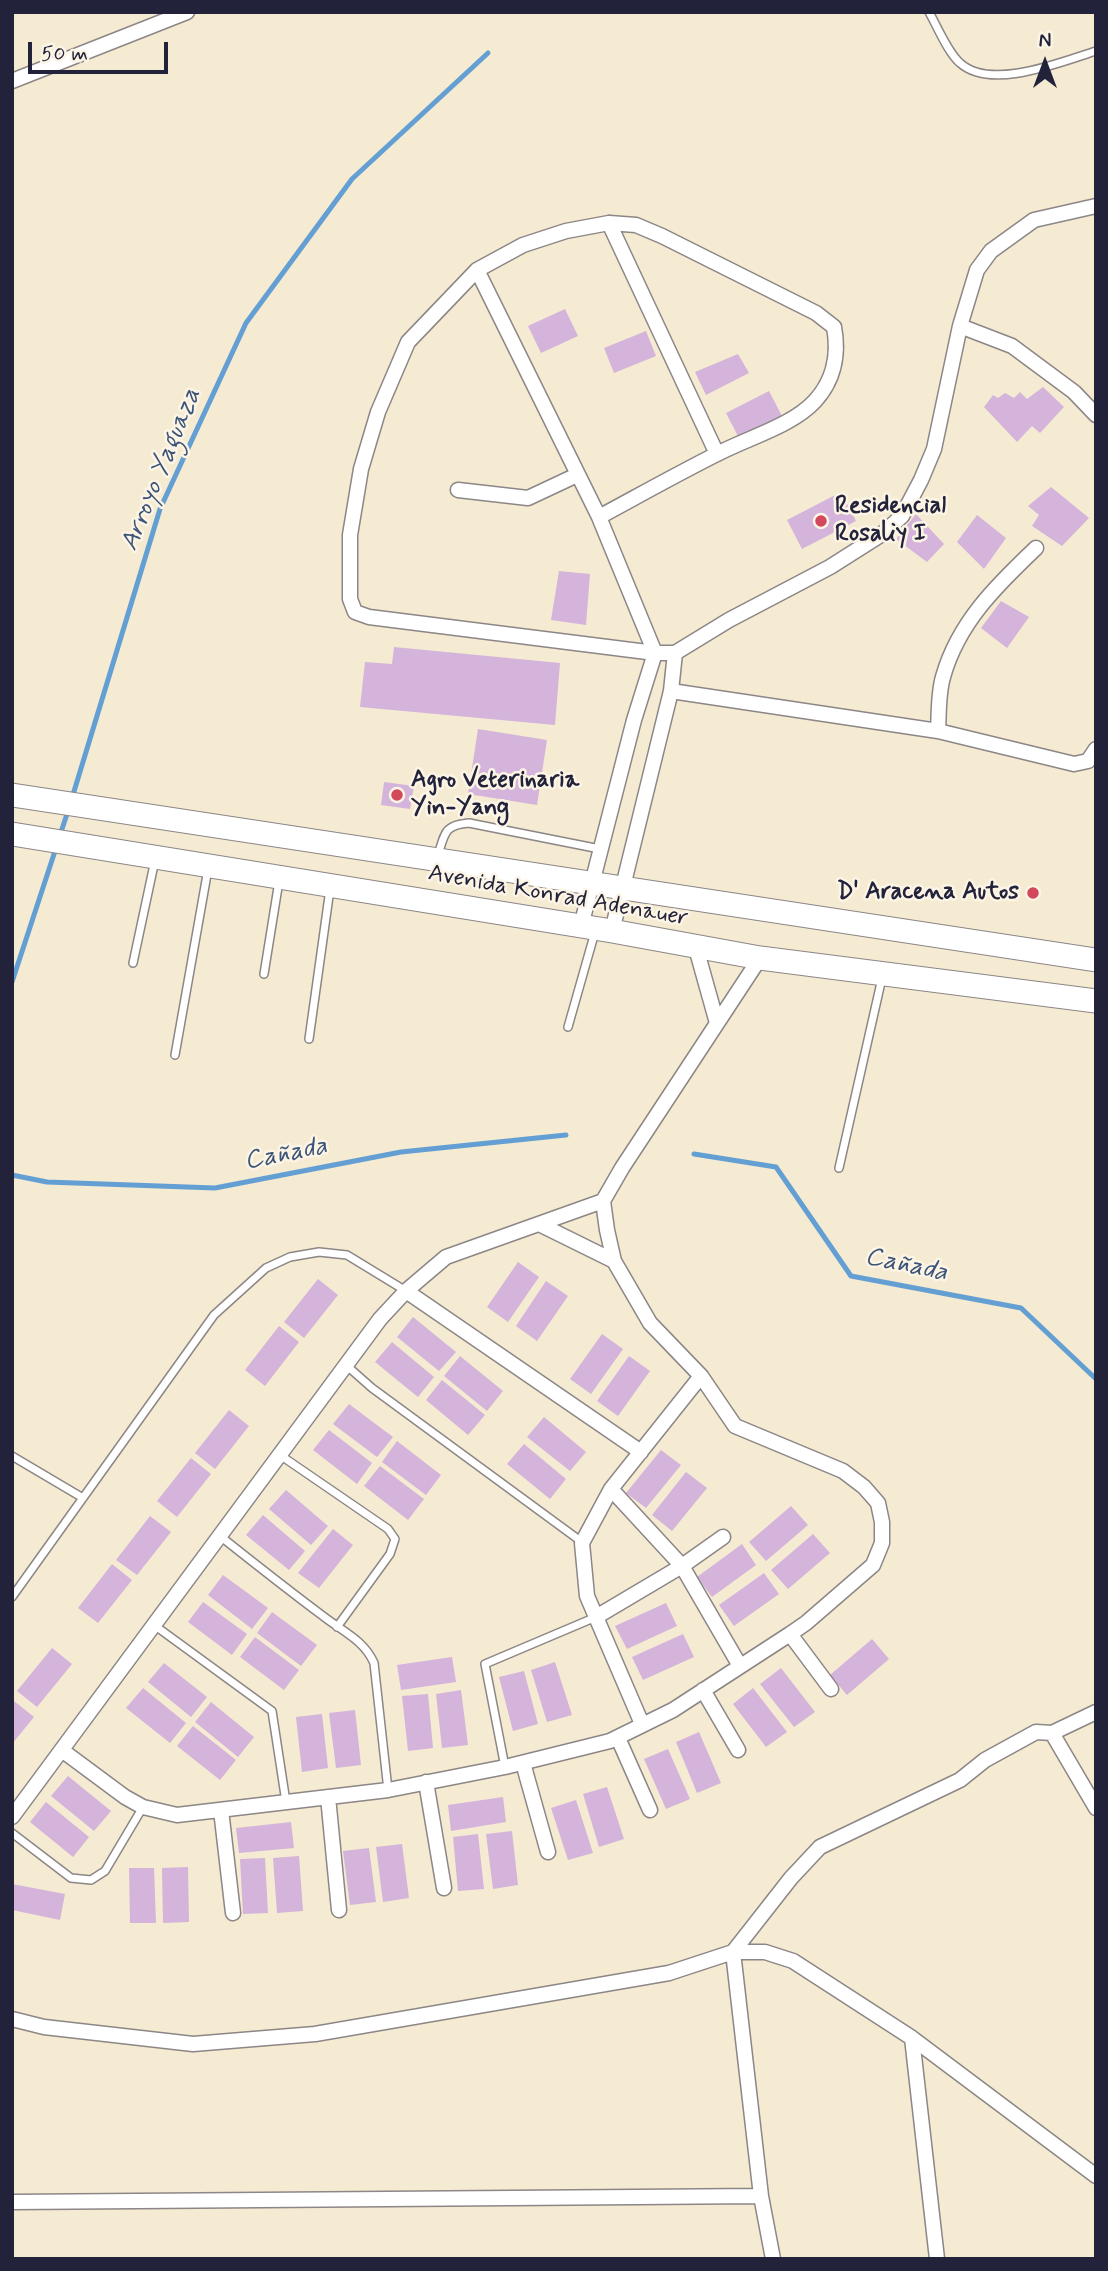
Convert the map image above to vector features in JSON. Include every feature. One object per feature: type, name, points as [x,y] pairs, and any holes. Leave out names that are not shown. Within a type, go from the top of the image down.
[{"type":"main road","name":"Avenida Konrad Adenauer","points":[[12,795],[1096,960]]},
{"type":"main road","name":"Avenida Konrad Adenauer","points":[[12,834],[596,928],[760,958],[1096,1001]]},
{"type":"street","points":[[12,81],[187,12]]},
{"type":"street","points":[[599,517],[717,454],[800,415],[816,401],[827,384],[836,360],[834,327],[816,313],[636,225],[610,223],[566,231],[523,245],[477,270],[408,342],[378,412],[361,469],[350,535],[350,599],[355,612],[369,617],[655,653],[675,653],[729,620],[830,567],[882,534],[902,516],[934,449],[960,326],[977,270],[992,251],[1034,220],[1096,206]]},
{"type":"street","points":[[610,223],[717,454]]},
{"type":"street","points":[[477,270],[599,517],[655,653],[634,720],[591,882],[596,928]]},
{"type":"street","points":[[960,326],[1012,346],[1073,392],[1096,415]]},
{"type":"street","points":[[458,490],[528,498],[577,475]]},
{"type":"street","points":[[938,731],[942,679],[960,633],[991,591],[1036,548]]},
{"type":"street","points":[[596,928],[622,887],[671,691],[675,653]]},
{"type":"street","points":[[671,691],[938,731],[1074,764],[1088,761],[1096,750]]},
{"type":"street","points":[[696,948],[717,1023]]},
{"type":"street","points":[[12,1816],[63,1751],[380,1319],[406,1291],[446,1256],[603,1201],[760,958]]},
{"type":"street","points":[[63,1751],[125,1797],[143,1807],[177,1815],[388,1790],[523,1763],[618,1738],[673,1710],[806,1623],[873,1565],[882,1544],[882,1522],[877,1503],[864,1487],[843,1471],[735,1426],[701,1376],[650,1323],[614,1261],[603,1201]]},
{"type":"street","points":[[539,1224],[614,1261]]},
{"type":"street","points":[[406,1291],[641,1451]]},
{"type":"street","points":[[642,1724],[587,1596],[582,1543],[611,1489],[701,1376]]},
{"type":"street","points":[[611,1489],[682,1566],[740,1666]]},
{"type":"street","points":[[596,1617],[682,1566],[723,1537]]},
{"type":"street","points":[[790,1633],[831,1689]]},
{"type":"street","points":[[703,1690],[738,1750]]},
{"type":"street","points":[[773,2259],[761,2196],[733,1952],[791,1878],[820,1847],[960,1780],[985,1760],[1036,1732],[1052,1733],[1096,1712]]},
{"type":"street","points":[[1052,1733],[1096,1808]]},
{"type":"street","points":[[618,1738],[650,1810]]},
{"type":"street","points":[[523,1763],[548,1852]]},
{"type":"street","points":[[425,1782],[444,1888]]},
{"type":"street","points":[[328,1797],[339,1910]]},
{"type":"street","points":[[221,1810],[233,1913]]},
{"type":"street","points":[[12,2019],[44,2027],[193,2044],[315,2034],[669,1973],[733,1952],[765,1952],[793,1961],[912,2038],[1096,2176]]},
{"type":"street","points":[[912,2038],[937,2259]]},
{"type":"street","points":[[12,2202],[761,2196]]},
{"type":"lane","points":[[929,12],[957,61],[969,70],[998,75],[1023,73],[1096,51]]},
{"type":"lane","points":[[437,859],[445,832],[453,824],[469,823],[600,849]]},
{"type":"lane","points":[[133,963],[156,856]]},
{"type":"lane","points":[[175,1055],[209,865]]},
{"type":"lane","points":[[264,974],[280,876]]},
{"type":"lane","points":[[309,1039],[331,885]]},
{"type":"lane","points":[[568,1027],[596,928]]},
{"type":"lane","points":[[839,1168],[883,974]]},
{"type":"lane","points":[[12,1597],[214,1315],[266,1268],[290,1257],[319,1252],[347,1255],[406,1291]]},
{"type":"lane","points":[[346,1365],[372,1388],[582,1543]]},
{"type":"lane","points":[[280,1455],[388,1529],[395,1539],[390,1554],[337,1627]]},
{"type":"lane","points":[[12,1456],[83,1498]]},
{"type":"lane","points":[[220,1536],[337,1627],[361,1642],[374,1663],[388,1790]]},
{"type":"lane","points":[[505,1767],[485,1664],[596,1617]]},
{"type":"lane","points":[[154,1625],[272,1711],[286,1803]]},
{"type":"lane","points":[[12,1833],[71,1878],[91,1880],[105,1871],[143,1807]]},
{"type":"building","points":[[565,309],[578,336],[541,353],[528,326]]},
{"type":"building","points":[[646,331],[656,356],[614,373],[604,348]]},
{"type":"building","points":[[738,354],[749,373],[706,395],[695,372]]},
{"type":"building","points":[[1043,387],[1064,407],[1040,433],[1032,426],[1017,442],[984,407],[993,395],[998,398],[1005,393],[1014,398],[1020,392],[1027,399]]},
{"type":"building","points":[[769,391],[782,416],[739,438],[726,413]]},
{"type":"building","points":[[1051,487],[1089,518],[1062,546],[1032,526],[1039,515],[1028,506]]},
{"type":"building","name":"Residencial Rosaliy I","points":[[841,492],[856,521],[802,549],[787,520]]},
{"type":"building","points":[[916,514],[944,544],[927,562],[896,539]]},
{"type":"building","points":[[977,515],[1006,538],[984,569],[957,542]]},
{"type":"building","points":[[559,571],[590,574],[586,625],[551,620]]},
{"type":"building","points":[[1001,601],[1029,617],[1007,648],[981,628]]},
{"type":"building","points":[[394,647],[560,663],[555,725],[360,707],[365,662],[392,664]]},
{"type":"building","points":[[478,729],[547,740],[537,805],[468,794]]},
{"type":"building","name":"Agro Veterinaria Yin-Yang","points":[[384,782],[414,786],[410,809],[381,805]]},
{"type":"building","points":[[518,1262],[539,1277],[508,1322],[487,1307]]},
{"type":"building","points":[[318,1279],[338,1295],[304,1338],[284,1322]]},
{"type":"building","points":[[546,1281],[568,1296],[537,1341],[516,1326]]},
{"type":"building","points":[[413,1317],[456,1352],[439,1371],[397,1337]]},
{"type":"building","points":[[279,1326],[299,1342],[265,1386],[245,1370]]},
{"type":"building","points":[[602,1334],[623,1349],[591,1394],[570,1379]]},
{"type":"building","points":[[392,1342],[434,1377],[418,1397],[375,1362]]},
{"type":"building","points":[[460,1356],[503,1391],[487,1411],[444,1376]]},
{"type":"building","points":[[629,1356],[650,1371],[618,1416],[597,1401]]},
{"type":"building","points":[[442,1380],[485,1415],[468,1435],[426,1400]]},
{"type":"building","points":[[349,1404],[393,1437],[377,1457],[333,1424]]},
{"type":"building","points":[[229,1410],[249,1426],[215,1469],[195,1453]]},
{"type":"building","points":[[544,1417],[586,1452],[570,1471],[527,1437]]},
{"type":"building","points":[[329,1430],[372,1463],[357,1484],[313,1450]]},
{"type":"building","points":[[397,1441],[441,1475],[426,1495],[382,1462]]},
{"type":"building","points":[[524,1444],[566,1479],[550,1499],[507,1464]]},
{"type":"building","points":[[661,1450],[681,1465],[646,1508],[626,1493]]},
{"type":"building","points":[[191,1458],[211,1474],[177,1517],[157,1501]]},
{"type":"building","points":[[380,1466],[424,1499],[408,1520],[364,1486]]},
{"type":"building","points":[[686,1472],[707,1488],[672,1531],[652,1515]]},
{"type":"building","points":[[286,1490],[328,1526],[311,1545],[269,1509]]},
{"type":"building","points":[[791,1506],[808,1525],[766,1561],[749,1542]]},
{"type":"building","points":[[263,1515],[305,1551],[289,1570],[246,1535]]},
{"type":"building","points":[[150,1516],[171,1532],[137,1575],[116,1560]]},
{"type":"building","points":[[333,1529],[353,1545],[319,1588],[298,1573]]},
{"type":"building","points":[[813,1534],[830,1553],[788,1589],[771,1570]]},
{"type":"building","points":[[742,1544],[756,1565],[712,1597],[697,1577]]},
{"type":"building","points":[[112,1564],[132,1580],[98,1623],[78,1608]]},
{"type":"building","points":[[764,1573],[779,1594],[734,1626],[719,1605]]},
{"type":"building","points":[[223,1575],[268,1608],[252,1629],[208,1595]]},
{"type":"building","points":[[203,1602],[247,1634],[232,1655],[188,1622]]},
{"type":"building","points":[[666,1603],[677,1626],[627,1649],[615,1626]]},
{"type":"building","points":[[272,1612],[317,1645],[301,1666],[257,1633]]},
{"type":"building","points":[[683,1634],[694,1657],[643,1680],[632,1657]]},
{"type":"building","points":[[255,1637],[299,1670],[284,1690],[240,1657]]},
{"type":"building","points":[[872,1639],[889,1659],[847,1695],[830,1675]]},
{"type":"building","points":[[52,1648],[72,1664],[37,1707],[17,1691]]},
{"type":"building","points":[[452,1657],[456,1682],[401,1690],[397,1665]]},
{"type":"building","points":[[555,1662],[572,1715],[547,1722],[531,1670]]},
{"type":"building","points":[[164,1663],[207,1697],[191,1717],[148,1682]]},
{"type":"building","points":[[781,1668],[815,1712],[794,1727],[760,1684]]},
{"type":"building","points":[[524,1671],[538,1724],[513,1731],[499,1677]]},
{"type":"building","points":[[143,1688],[186,1723],[170,1743],[126,1708]]},
{"type":"building","points":[[753,1688],[787,1732],[766,1747],[733,1704]]},
{"type":"building","points":[[461,1690],[468,1745],[442,1748],[436,1694]]},
{"type":"building","points":[[428,1694],[433,1748],[408,1751],[402,1696]]},
{"type":"building","points":[[14,1701],[34,1717],[12,1744],[12,1703]]},
{"type":"building","points":[[211,1702],[254,1737],[238,1757],[195,1722]]},
{"type":"building","points":[[355,1710],[361,1765],[336,1768],[329,1713]]},
{"type":"building","points":[[322,1714],[328,1768],[302,1772],[296,1717]]},
{"type":"building","points":[[193,1726],[236,1760],[220,1780],[177,1746]]},
{"type":"building","points":[[699,1732],[721,1783],[697,1793],[676,1742]]},
{"type":"building","points":[[668,1749],[690,1799],[666,1809],[644,1759]]},
{"type":"building","points":[[68,1776],[111,1811],[94,1831],[51,1796]]},
{"type":"building","points":[[607,1787],[624,1839],[599,1847],[583,1794]]},
{"type":"building","points":[[503,1797],[506,1822],[451,1831],[448,1805]]},
{"type":"building","points":[[576,1800],[593,1853],[568,1860],[551,1808]]},
{"type":"building","points":[[46,1802],[89,1837],[73,1857],[30,1822]]},
{"type":"building","points":[[291,1822],[294,1848],[239,1853],[236,1828]]},
{"type":"building","points":[[512,1831],[518,1885],[493,1889],[486,1834]]},
{"type":"building","points":[[478,1834],[484,1889],[458,1891],[453,1837]]},
{"type":"building","points":[[402,1844],[409,1898],[383,1902],[376,1847]]},
{"type":"building","points":[[369,1848],[376,1902],[350,1905],[343,1851]]},
{"type":"building","points":[[299,1856],[303,1911],[277,1913],[273,1858]]},
{"type":"building","points":[[265,1858],[268,1913],[243,1914],[240,1859]]},
{"type":"building","points":[[188,1867],[189,1922],[163,1923],[162,1868]]},
{"type":"building","points":[[129,1868],[154,1868],[156,1923],[130,1923]]},
{"type":"building","points":[[12,1884],[65,1894],[60,1920],[12,1910]]},
{"type":"waterway","name":"Arroyo Yaguaza","points":[[72,798],[160,509],[246,323],[352,179],[488,53]]},
{"type":"waterway","name":"Arroyo Yaguaza","points":[[60,835],[69,808]]},
{"type":"waterway","name":"Arroyo Yaguaza","points":[[12,982],[56,848]]},
{"type":"waterway","name":"Cañada","points":[[12,1175],[47,1182],[215,1188],[401,1152],[566,1135]]},
{"type":"waterway","name":"Cañada","points":[[694,1154],[776,1167],[851,1276],[1021,1308],[1096,1379]]},
{"type":"place","name":"Residencial Rosaliy I","points":[[821,521]]},
{"type":"place","name":"Agro Veterinaria Yin-Yang","points":[[397,795]]},
{"type":"place","name":"D' Aracena Autos","points":[[1033,893]]}]
